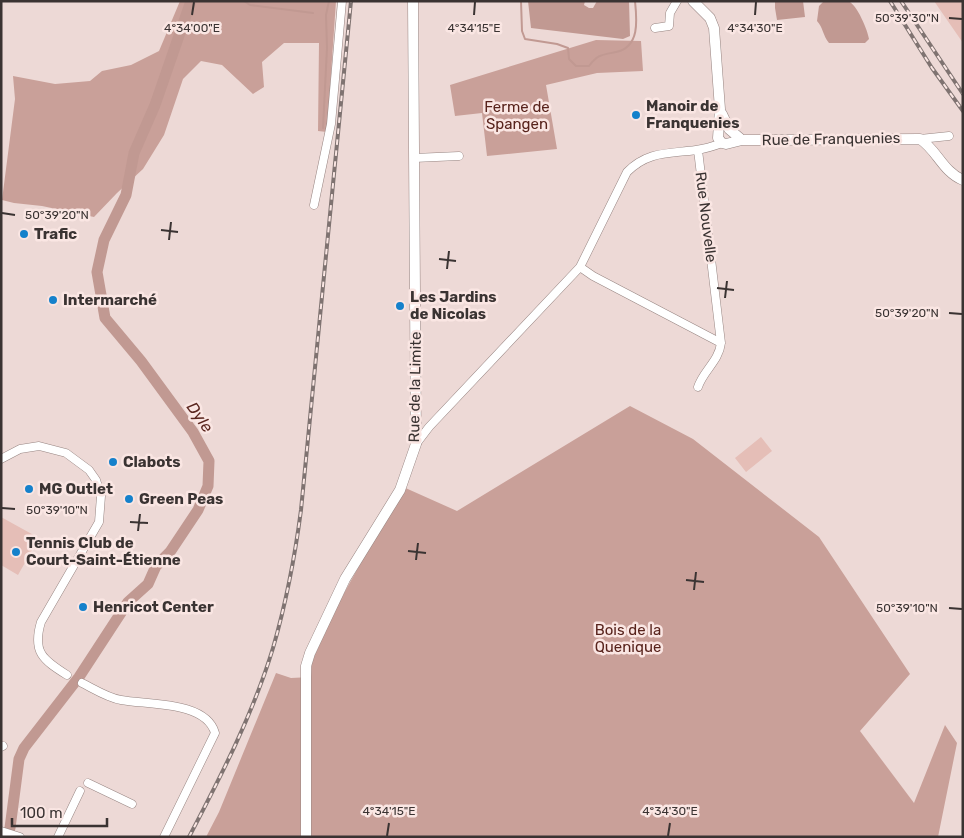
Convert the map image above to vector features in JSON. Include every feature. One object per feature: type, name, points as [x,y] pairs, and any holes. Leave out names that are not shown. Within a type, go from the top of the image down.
[{"type":"street","points":[[314,205],[331,124],[342,1]]},
{"type":"street","name":"Rue de la Limite","points":[[306,837],[306,666],[345,579],[400,490],[416,444],[413,1]]},
{"type":"street","points":[[655,28],[669,26],[670,13],[677,1]]},
{"type":"street","points":[[416,444],[429,426],[580,267],[627,172],[635,164],[650,156],[698,150],[728,137],[720,109],[714,28],[710,18],[693,1]]},
{"type":"street","points":[[920,139],[949,136]]},
{"type":"street","name":"Rue de Franquenies","points":[[728,137],[920,139]]},
{"type":"street","points":[[920,139],[930,147],[948,170],[963,180]]},
{"type":"street","name":"Rue Nouvelle","points":[[698,150],[721,343]]},
{"type":"street","points":[[414,158],[459,156]]},
{"type":"street","points":[[580,267],[592,276],[721,343],[718,356],[701,378],[698,387]]},
{"type":"street","points":[[416,425],[429,426]]},
{"type":"street","points":[[1,459],[20,449],[39,446],[66,453],[78,460],[89,470],[96,480],[101,496],[99,522],[41,622],[38,633],[38,649],[48,663],[67,675]]},
{"type":"street","points":[[82,683],[112,698],[173,706],[210,720],[215,733],[164,837]]},
{"type":"street","points":[[88,782],[132,804]]},
{"type":"street","points":[[58,837],[80,791]]},
{"type":"street","points":[[1,831],[18,836]]},
{"type":"shaded area","points":[[528,1],[585,1],[584,5],[593,8],[597,1],[629,1],[630,36],[623,39],[531,28]]},
{"type":"shaded area","points":[[775,1],[803,1],[805,17],[777,20]]},
{"type":"shaded area","points":[[824,1],[848,1],[851,3],[867,30],[869,39],[865,43],[829,43],[817,21],[819,6]]},
{"type":"shaded area","points":[[934,1],[963,1],[963,43]]},
{"type":"shaded area","points":[[761,437],[772,451],[746,472],[735,458]]},
{"type":"shaded area","name":"Tennis Club de Court-Saint-Étienne","points":[[1,517],[39,538],[18,575],[1,565]]},
{"type":"green space","points":[[180,1],[336,1],[327,132],[318,131],[319,43],[284,43],[262,62],[264,87],[253,94],[222,65],[201,61],[183,79],[164,135],[143,169],[94,217],[2,200],[15,99],[13,76],[55,84],[90,81],[102,71],[131,65],[159,51]]},
{"type":"green space","name":"Ferme de Spangen","points":[[596,40],[641,41],[643,71],[597,73],[546,85],[557,149],[487,156],[482,113],[455,116],[450,85]]},
{"type":"green space","name":"Bois de la Quenique","points":[[630,406],[693,439],[819,537],[910,674],[860,731],[914,803],[945,725],[957,743],[938,837],[206,837],[219,812],[276,673],[291,678],[311,677],[312,661],[338,604],[401,486],[457,511]]},
{"type":"waterway","name":"Dyle","points":[[10,828],[19,759],[24,748],[79,677],[128,602],[148,584],[156,566],[170,552],[198,510],[208,486],[209,461],[193,432],[141,361],[105,318],[97,272],[104,240],[126,195],[134,153],[155,105],[191,1]]},
{"type":"waterway","points":[[244,1],[250,5],[313,13]]},
{"type":"waterway","points":[[323,128],[327,48],[326,15],[329,1]]},
{"type":"waterway","points":[[521,1],[522,31],[525,39],[557,44],[568,48],[569,59],[576,66],[589,66],[598,57],[624,49],[629,45],[635,32],[635,1]]},
{"type":"railway","points":[[189,837],[224,768],[256,697],[273,648],[290,579],[301,510],[351,1]]},
{"type":"railway","points":[[890,1],[932,68],[963,111]]},
{"type":"railway","points":[[901,1],[963,94]]},
{"type":"place","name":"Manoir de Franquenies","points":[[636,115]]},
{"type":"place","name":"Trafic","points":[[24,234]]},
{"type":"place","name":"Intermarché","points":[[53,300]]},
{"type":"place","name":"Les Jardins de Nicolas","points":[[400,306]]},
{"type":"place","name":"Clabots","points":[[113,462]]},
{"type":"place","name":"MG Outlet","points":[[29,489]]},
{"type":"place","name":"Green Peas","points":[[129,499]]},
{"type":"place","name":"Tennis Club de Court-Saint-Étienne","points":[[16,552]]},
{"type":"place","name":"Henricot Center","points":[[83,607]]}]
